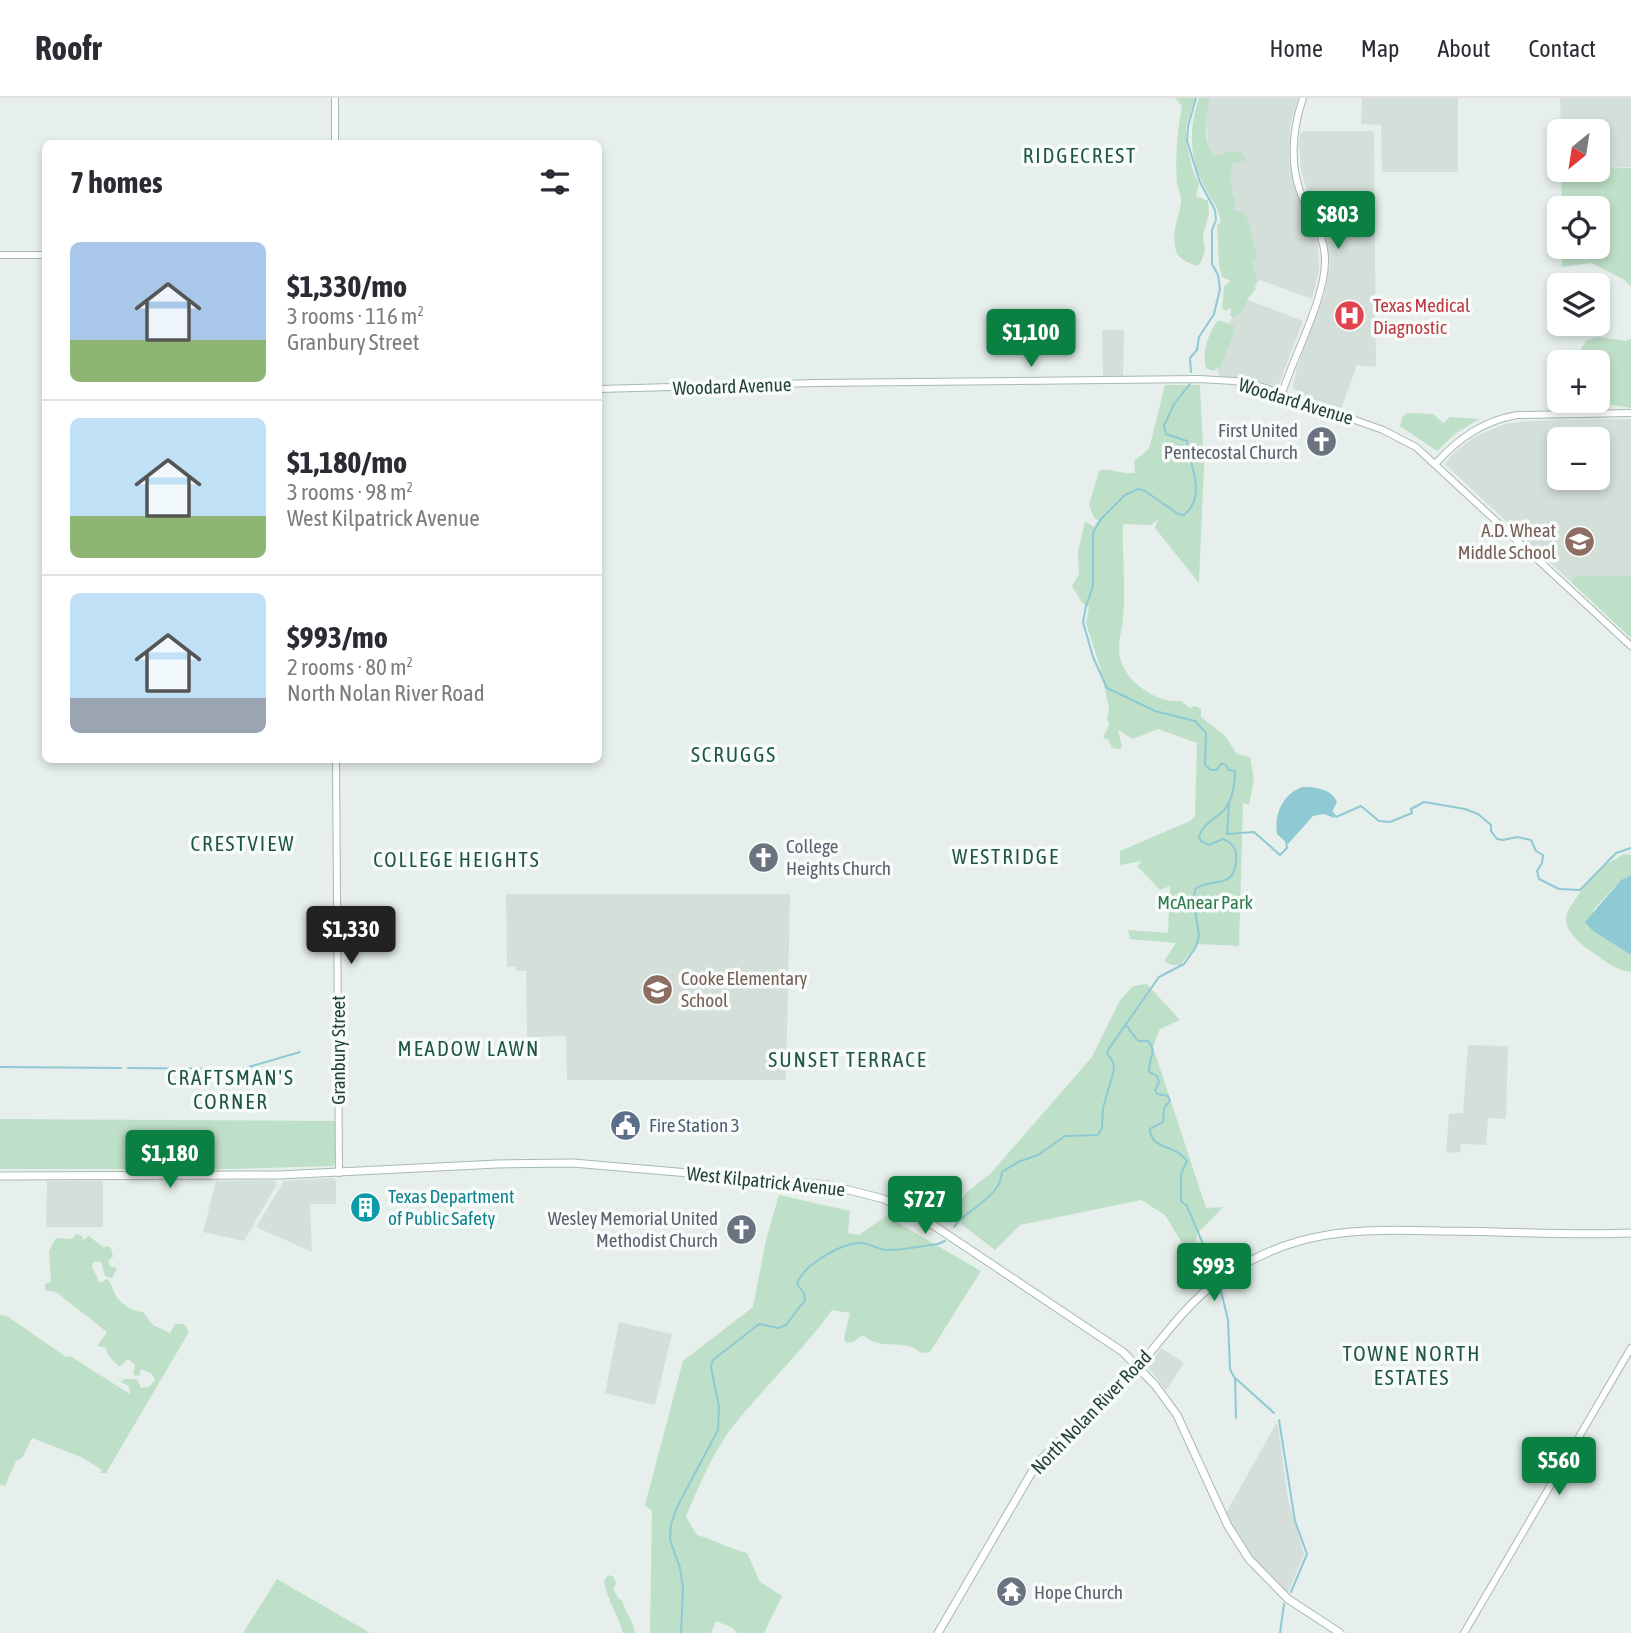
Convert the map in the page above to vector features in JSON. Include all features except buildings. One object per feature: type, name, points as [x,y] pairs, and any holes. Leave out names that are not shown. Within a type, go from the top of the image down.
[{"type":"main road","name":"West Kilpatrick Avenue","points":[[0,1176],[279,1175],[497,1164],[573,1163],[807,1183],[851,1189],[884,1199],[933,1225],[1105,1338],[1138,1367],[1177,1415],[1228,1526],[1249,1559],[1288,1599],[1340,1633]]},
{"type":"main road","name":"North Nolan River Road","points":[[938,1633],[1031,1472],[1054,1446],[1116,1390],[1188,1307],[1217,1281],[1264,1254],[1313,1237],[1367,1230],[1631,1233]]},
{"type":"street","points":[[335,98],[335,140]]},
{"type":"street","points":[[1282,393],[1318,297],[1325,270],[1321,236],[1301,194],[1294,165],[1294,137],[1303,98]]},
{"type":"street","points":[[0,255],[42,255]]},
{"type":"street","name":"Woodard Avenue","points":[[602,389],[814,383],[1199,379],[1234,381],[1282,393],[1395,435],[1416,447],[1631,646]]},
{"type":"street","points":[[1436,463],[1467,434],[1501,418],[1517,415],[1631,412]]},
{"type":"street","name":"Granbury Street","points":[[337,763],[339,1172]]},
{"type":"street","points":[[1464,1633],[1631,1348]]},
{"type":"shaded area","points":[[1210,98],[1298,98],[1290,126],[1289,162],[1295,189],[1318,245],[1319,270],[1312,299],[1251,277],[1208,144],[1206,118]]},
{"type":"shaded area","points":[[1362,98],[1458,98],[1458,172],[1382,172],[1381,125],[1361,124]]},
{"type":"shaded area","points":[[1560,98],[1631,98],[1631,167],[1610,167],[1610,119],[1561,119]]},
{"type":"shaded area","points":[[1303,131],[1374,133],[1376,367],[1357,365],[1341,409],[1306,397],[1293,388],[1297,367],[1324,296],[1330,265],[1325,231],[1301,171],[1299,143]]},
{"type":"shaded area","points":[[1241,297],[1303,321],[1276,387],[1247,379],[1219,376],[1214,358]]},
{"type":"shaded area","points":[[1102,330],[1124,330],[1123,377],[1103,378]]},
{"type":"shaded area","name":"A.D. Wheat Middle School","points":[[1631,419],[1631,638],[1445,464],[1474,437],[1505,424]]},
{"type":"shaded area","name":"Cooke Elementary School","points":[[506,894],[790,894],[786,1080],[567,1080],[566,1036],[527,1037],[526,971],[516,971],[516,966],[507,967]]},
{"type":"shaded area","points":[[1468,1045],[1508,1046],[1506,1119],[1488,1118],[1486,1145],[1461,1144],[1460,1152],[1446,1153],[1449,1114],[1463,1113]]},
{"type":"shaded area","points":[[332,1178],[336,1181],[336,1204],[310,1204],[312,1252],[256,1227],[284,1181]]},
{"type":"shaded area","points":[[274,1180],[277,1184],[244,1241],[203,1232],[216,1181]]},
{"type":"shaded area","points":[[47,1181],[103,1181],[103,1227],[46,1227]]},
{"type":"shaded area","points":[[619,1322],[672,1334],[655,1405],[605,1393]]},
{"type":"shaded area","points":[[1161,1348],[1184,1363],[1166,1390],[1148,1367]]},
{"type":"shaded area","points":[[1276,1424],[1288,1499],[1304,1554],[1287,1595],[1247,1551],[1226,1513]]},
{"type":"green space","points":[[1175,98],[1195,98],[1186,126],[1186,141],[1199,184],[1196,196],[1208,201],[1209,214],[1203,235],[1205,251],[1197,266],[1179,256],[1175,245],[1181,200],[1176,163],[1182,106]]},
{"type":"green space","points":[[1199,98],[1210,98],[1206,135],[1214,156],[1233,151],[1242,153],[1246,158],[1233,163],[1232,167],[1231,187],[1236,199],[1233,210],[1244,213],[1248,221],[1257,259],[1253,262],[1253,268],[1259,280],[1242,312],[1233,317],[1230,315],[1231,309],[1222,309],[1224,286],[1231,281],[1222,277],[1219,265],[1217,225],[1221,222],[1220,217],[1197,169],[1192,146],[1193,123]]},
{"type":"green space","points":[[1610,167],[1631,168],[1631,286],[1591,263],[1562,267],[1562,259],[1610,259],[1610,196],[1562,196],[1561,182],[1610,182]]},
{"type":"green space","points":[[1218,320],[1233,325],[1235,330],[1221,366],[1213,371],[1206,368],[1205,349]]},
{"type":"green space","points":[[1598,337],[1626,341],[1631,339],[1631,408],[1610,405],[1610,350],[1580,350],[1587,340]]},
{"type":"green space","name":"McAnear Park","points":[[1165,385],[1200,385],[1204,465],[1199,583],[1155,528],[1158,520],[1150,525],[1123,524],[1124,595],[1120,656],[1124,669],[1145,690],[1163,699],[1181,701],[1190,708],[1195,706],[1201,709],[1201,717],[1225,736],[1237,754],[1250,757],[1254,780],[1249,805],[1243,803],[1239,946],[1198,944],[1180,965],[1171,965],[1164,961],[1176,943],[1130,939],[1128,930],[1168,933],[1170,886],[1160,890],[1137,866],[1142,861],[1120,865],[1120,851],[1190,821],[1195,816],[1197,743],[1158,729],[1133,739],[1118,730],[1122,746],[1120,749],[1112,748],[1109,740],[1103,738],[1109,725],[1109,708],[1086,623],[1089,607],[1082,603],[1072,586],[1079,574],[1078,552],[1085,521],[1094,527],[1098,520],[1094,518],[1089,505],[1099,471],[1135,473],[1134,461],[1148,450],[1150,445]]},
{"type":"green space","points":[[1407,413],[1433,414],[1443,423],[1450,417],[1479,419],[1455,434],[1437,451],[1400,426]]},
{"type":"green space","points":[[1576,576],[1631,576],[1631,638],[1571,582]]},
{"type":"green space","points":[[1624,854],[1631,855],[1631,875],[1621,880],[1593,910],[1593,931],[1631,955],[1631,972],[1610,965],[1584,946],[1571,933],[1566,923],[1568,912],[1576,898],[1595,875],[1605,865]]},
{"type":"green space","points":[[1147,984],[1180,1020],[1160,1029],[1153,1047],[1206,1208],[1223,1207],[1197,1234],[1193,1261],[1165,1215],[1141,1200],[1020,1225],[995,1250],[961,1224],[956,1206],[967,1192],[991,1173],[1092,1057],[1120,1000],[1133,986]]},
{"type":"green space","points":[[0,1119],[335,1121],[336,1161],[333,1166],[232,1169],[0,1169]]},
{"type":"green space","points":[[779,1195],[850,1211],[848,1233],[859,1235],[886,1216],[981,1271],[930,1352],[921,1353],[907,1346],[877,1343],[863,1335],[846,1343],[844,1338],[850,1313],[832,1310],[730,1430],[718,1449],[686,1517],[697,1535],[747,1553],[760,1582],[782,1596],[764,1633],[737,1633],[733,1628],[716,1621],[711,1633],[650,1633],[652,1511],[645,1505],[683,1361],[753,1307],[766,1240]]},
{"type":"green space","points":[[76,1234],[82,1236],[83,1240],[89,1236],[104,1248],[111,1248],[113,1257],[108,1261],[110,1266],[117,1268],[112,1278],[105,1276],[101,1262],[93,1262],[92,1267],[100,1283],[107,1279],[109,1281],[120,1302],[133,1310],[143,1312],[153,1325],[170,1333],[175,1324],[184,1324],[189,1332],[106,1473],[100,1473],[102,1470],[81,1457],[32,1438],[22,1458],[16,1461],[5,1486],[0,1485],[0,1315],[7,1316],[66,1357],[70,1356],[130,1394],[129,1386],[121,1382],[124,1379],[137,1379],[141,1388],[150,1386],[155,1380],[152,1374],[141,1369],[139,1376],[133,1375],[135,1365],[128,1359],[119,1367],[108,1355],[106,1348],[97,1346],[107,1332],[56,1292],[45,1290],[45,1284],[51,1282],[49,1251],[56,1238],[72,1239]]},
{"type":"green space","points":[[608,1575],[614,1577],[616,1583],[613,1589],[622,1600],[635,1633],[623,1633],[605,1588],[604,1581]]},
{"type":"green space","points":[[277,1579],[370,1633],[243,1633]]},
{"type":"water","points":[[1303,787],[1318,788],[1335,798],[1337,802],[1332,812],[1334,818],[1324,814],[1313,816],[1288,844],[1277,834],[1277,819],[1285,799]]},
{"type":"water","points":[[1631,875],[1631,955],[1593,931],[1585,922],[1621,880]]},
{"type":"waterway","points":[[1191,372],[1190,358],[1197,350],[1199,337],[1214,314],[1220,289],[1218,275],[1212,264],[1215,210],[1200,182],[1187,141],[1196,98]]},
{"type":"waterway","points":[[954,1227],[990,1196],[996,1189],[1002,1172],[1018,1162],[1038,1155],[1065,1136],[1098,1135],[1102,1128],[1103,1108],[1114,1070],[1113,1062],[1107,1053],[1110,1047],[1159,977],[1184,964],[1196,947],[1199,935],[1193,897],[1196,888],[1224,881],[1233,874],[1236,853],[1231,843],[1223,839],[1209,845],[1199,837],[1205,826],[1228,805],[1235,771],[1229,770],[1225,764],[1221,764],[1216,770],[1205,765],[1206,733],[1195,721],[1155,711],[1107,688],[1093,657],[1083,622],[1093,586],[1093,533],[1101,519],[1125,495],[1138,489],[1178,514],[1184,515],[1195,499],[1195,480],[1187,441],[1166,434],[1164,426],[1174,404],[1190,384]]},
{"type":"waterway","points":[[1330,810],[1336,817],[1361,806],[1379,821],[1390,822],[1412,813],[1411,809],[1424,802],[1465,809],[1478,814],[1491,825],[1491,831],[1497,839],[1517,837],[1531,840],[1536,851],[1543,855],[1537,871],[1539,879],[1559,889],[1580,890],[1616,853],[1631,848]]},
{"type":"waterway","points":[[1229,804],[1227,834],[1254,832],[1280,855],[1287,848],[1286,842]]},
{"type":"waterway","points":[[1126,1025],[1138,1041],[1148,1041],[1151,1045],[1149,1072],[1157,1076],[1159,1082],[1155,1090],[1157,1094],[1168,1096],[1170,1101],[1164,1108],[1163,1122],[1150,1129],[1151,1136],[1187,1161],[1181,1174],[1181,1201],[1187,1206],[1206,1251],[1207,1267],[1214,1277]]},
{"type":"waterway","points":[[128,1068],[242,1069],[300,1052]]},
{"type":"waterway","points":[[0,1067],[121,1068]]},
{"type":"waterway","points":[[681,1633],[683,1588],[680,1568],[670,1540],[671,1524],[677,1507],[718,1430],[719,1407],[711,1367],[713,1360],[759,1324],[778,1328],[786,1325],[805,1300],[804,1293],[797,1284],[807,1270],[824,1256],[843,1247],[861,1243],[887,1250],[945,1241]]},
{"type":"waterway","points":[[1220,1287],[1228,1320],[1230,1369],[1234,1377],[1274,1413]]},
{"type":"waterway","points":[[1235,1378],[1236,1418]]},
{"type":"waterway","points":[[1279,1420],[1295,1521],[1307,1554],[1291,1592]]},
{"type":"waterway","points":[[1280,1633],[1284,1604]]},
{"type":"place","name":"Texas Medical Diagnostic","points":[[1350,316]]},
{"type":"place","name":"First United Pentecostal Church","points":[[1321,441]]},
{"type":"place","name":"A.D. Wheat Middle School","points":[[1579,541]]},
{"type":"place","name":"College Heights Church","points":[[763,857]]},
{"type":"place","name":"Cooke Elementary School","points":[[658,989]]},
{"type":"place","name":"Fire Station 3","points":[[626,1125]]},
{"type":"place","name":"Texas Department of Public Safety","points":[[365,1207]]},
{"type":"place","name":"Wesley Memorial United Methodist Church","points":[[741,1229]]},
{"type":"place","name":"Hope Church","points":[[1011,1592]]},
{"type":"district","name":"RIDGECREST","points":[[1080,155]]},
{"type":"district","name":"SCRUGGS","points":[[734,754]]},
{"type":"district","name":"CRESTVIEW","points":[[243,843]]},
{"type":"district","name":"WESTRIDGE","points":[[1006,856]]},
{"type":"district","name":"COLLEGE HEIGHTS","points":[[457,859]]},
{"type":"district","name":"MEADOW LAWN","points":[[469,1048]]},
{"type":"district","name":"SUNSET TERRACE","points":[[848,1059]]},
{"type":"district","name":"CRAFTSMAN'S CORNER","points":[[231,1089]]},
{"type":"district","name":"TOWNE NORTH ESTATES","points":[[1412,1365]]}]
